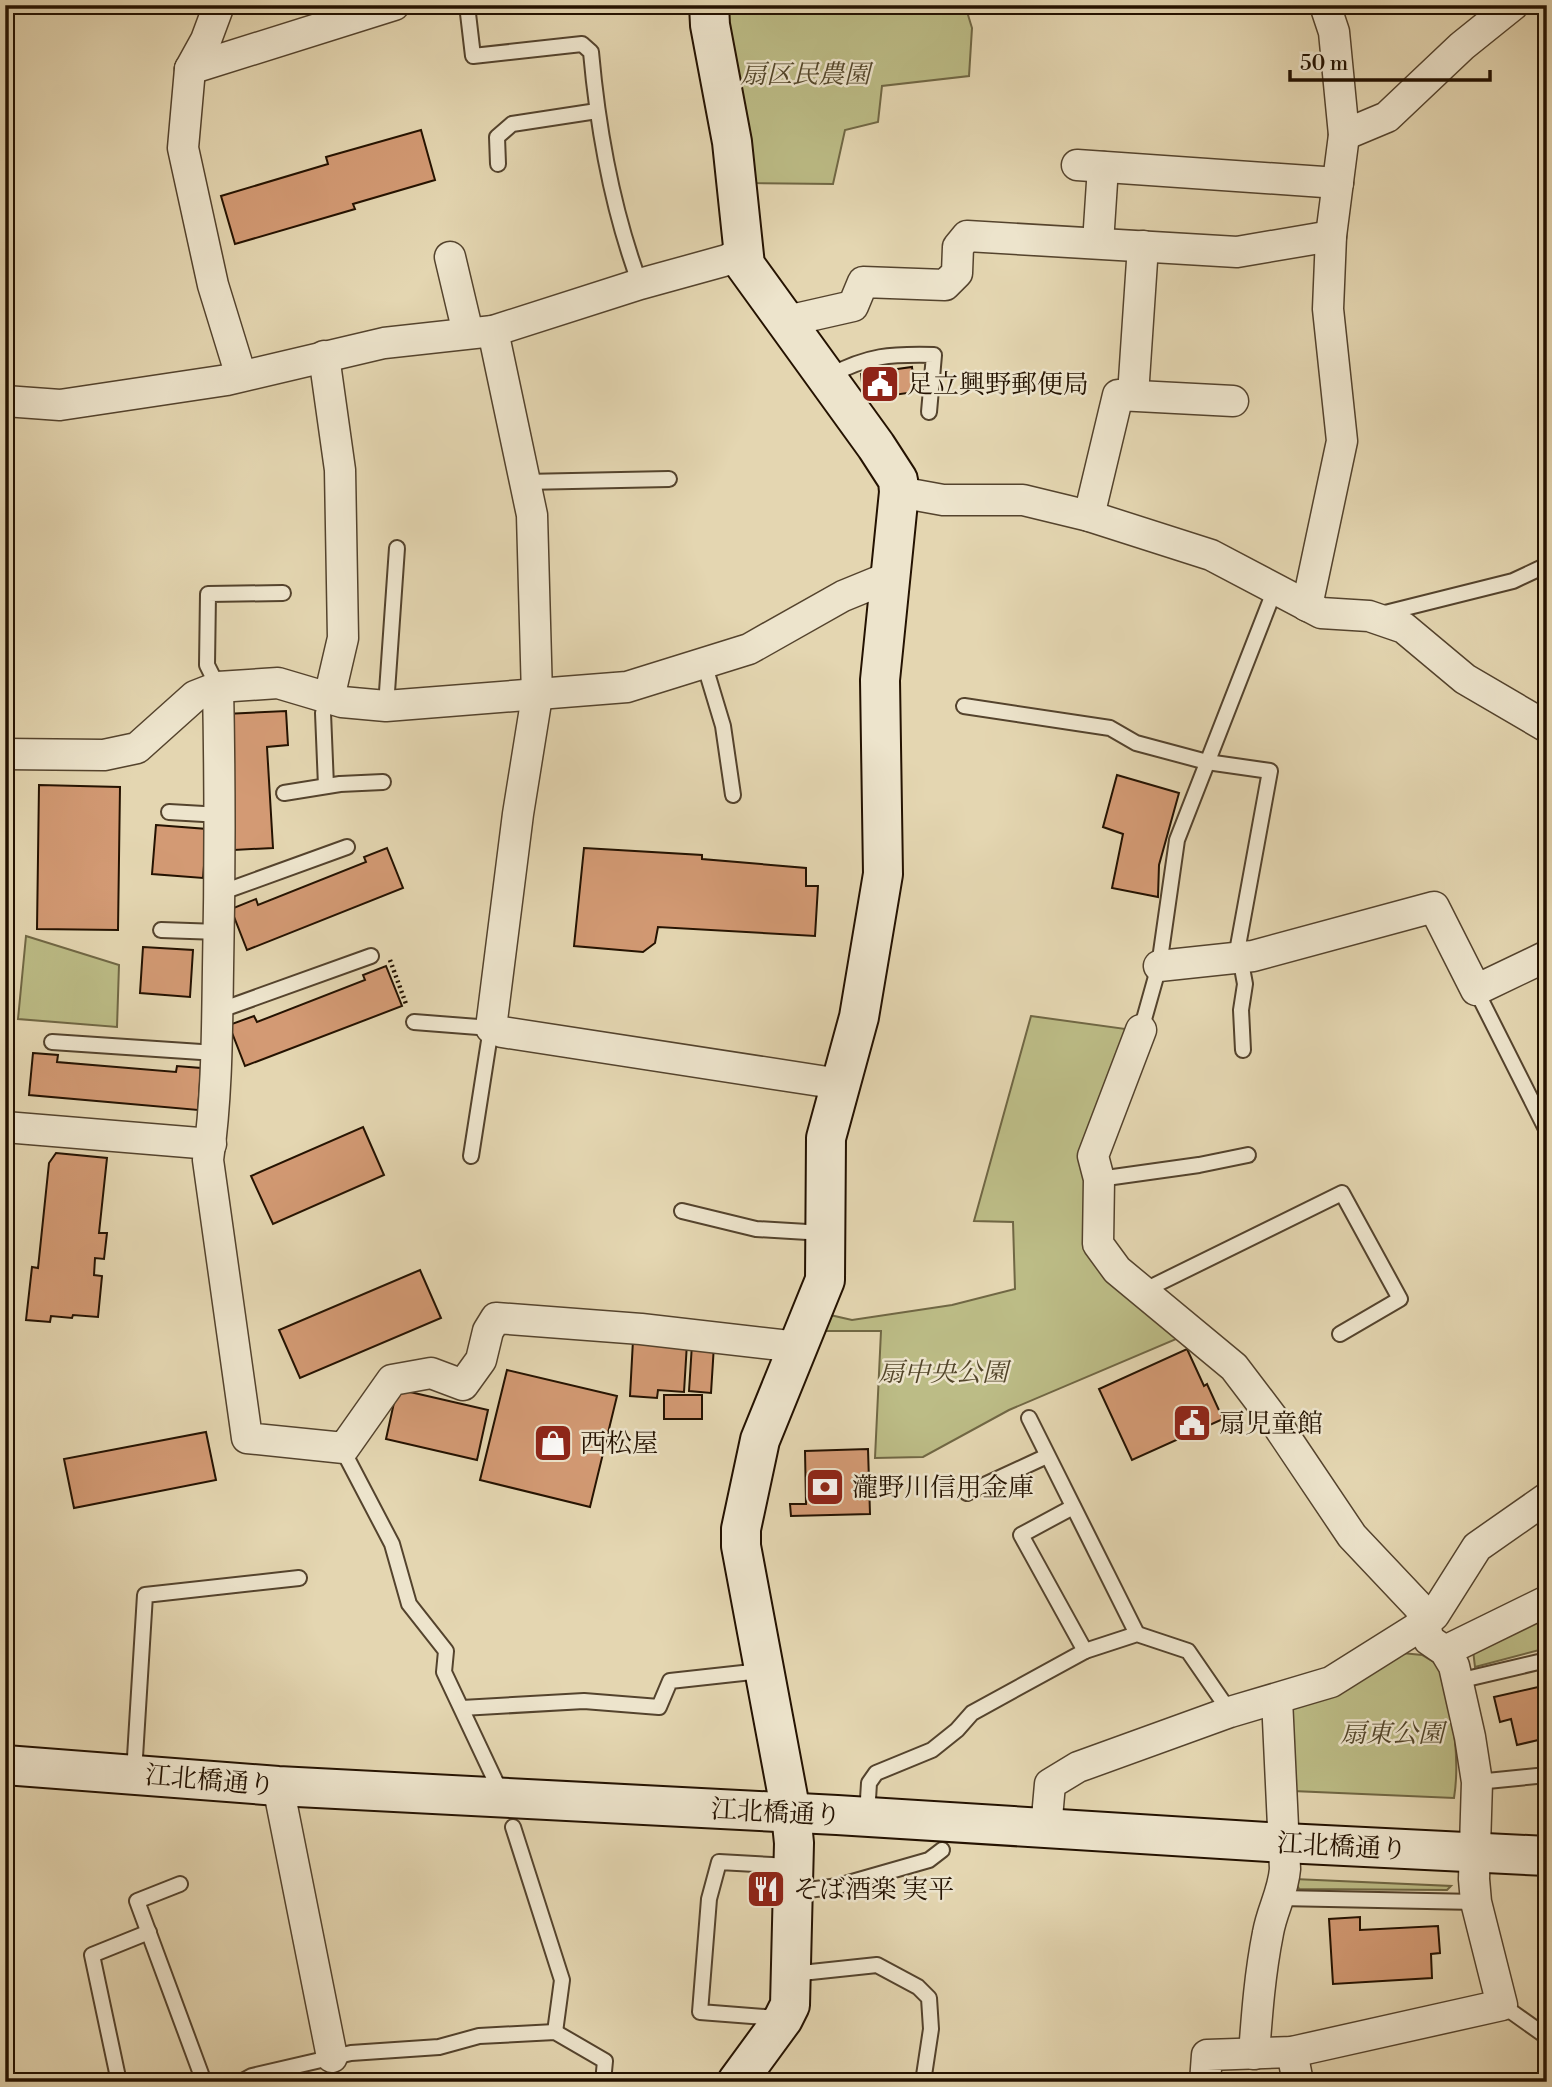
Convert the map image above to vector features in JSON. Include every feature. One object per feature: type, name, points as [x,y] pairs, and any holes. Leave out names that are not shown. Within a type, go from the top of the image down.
[{"type":"street","points":[[219,5],[206,40],[190,69],[183,148],[213,285],[241,376]]},
{"type":"street","points":[[190,69],[394,5]]},
{"type":"street","points":[[709,5],[710,25],[732,142],[742,252],[748,272],[828,377],[898,480],[900,492],[880,680],[883,874],[859,1017],[826,1138],[825,1280],[760,1440],[741,1529],[741,1546],[791,1813],[794,1879],[790,2005],[783,2019],[737,2082]]},
{"type":"street","points":[[1307,606],[1342,441],[1328,309],[1331,236],[1344,135],[1334,32],[1325,5]]},
{"type":"street","points":[[1344,135],[1387,117],[1462,46],[1513,5]]},
{"type":"street","points":[[1098,243],[1090,166],[1338,183]]},
{"type":"street","points":[[787,321],[853,306],[863,282],[945,285],[957,273],[958,247],[967,236],[1237,252],[1331,236]]},
{"type":"street","points":[[1133,395],[1143,246]]},
{"type":"street","points":[[5,401],[60,405],[227,380],[384,343],[480,332],[727,260],[742,252]]},
{"type":"street","points":[[450,257],[480,332],[532,515],[537,696],[518,814],[491,1028],[502,1032],[840,1084]]},
{"type":"street","points":[[324,356],[340,470],[343,638],[329,698]]},
{"type":"street","points":[[1088,516],[1118,395],[1233,401]]},
{"type":"street","points":[[900,492],[943,500],[1023,500],[1088,516],[1211,555],[1321,613],[1369,617],[1404,628],[1465,679],[1547,727]]},
{"type":"street","points":[[5,754],[104,755],[137,748],[195,696],[218,687],[278,683],[342,702],[386,706],[627,687],[749,649],[843,596],[892,576]]},
{"type":"street","points":[[218,687],[218,1011],[213,1132],[208,1160],[247,1438],[344,1448],[392,1380],[431,1373],[463,1385],[481,1360],[488,1331],[496,1318],[641,1329],[798,1347]]},
{"type":"street","points":[[1159,966],[1253,956],[1434,908],[1476,990],[1547,956]]},
{"type":"street","points":[[1141,1030],[1093,1156],[1099,1179],[1098,1244],[1116,1270],[1234,1367],[1272,1417],[1352,1536],[1420,1608],[1429,1640],[1445,1651],[1454,1666],[1477,1782],[1474,1851],[1476,1902],[1502,2005],[1292,2052],[1207,2054],[1205,2082]]},
{"type":"street","points":[[5,1126],[211,1144]]},
{"type":"street","points":[[1046,1829],[1050,1784],[1079,1767],[1230,1712],[1331,1682],[1425,1623],[1434,1615],[1477,1547],[1547,1498]]},
{"type":"street","points":[[1445,1651],[1547,1601]]},
{"type":"street","points":[[1254,2054],[1268,1929],[1284,1879],[1276,1699]]},
{"type":"street","name":"江北橋通り","points":[[5,1765],[278,1786],[508,1812],[791,1813],[1547,1856]]},
{"type":"street","points":[[278,1786],[332,2057]]},
{"type":"street","points":[[1292,2052],[1298,2082]]},
{"type":"lane","points":[[467,5],[472,56],[582,44],[591,51],[597,111],[610,181],[640,284]]},
{"type":"lane","points":[[498,164],[497,137],[512,124],[597,111]]},
{"type":"lane","points":[[828,377],[853,363],[891,355],[934,355],[929,412]]},
{"type":"lane","points":[[524,482],[669,479]]},
{"type":"lane","points":[[386,706],[397,548]]},
{"type":"lane","points":[[1369,617],[1513,581],[1547,565]]},
{"type":"lane","points":[[1141,1030],[1159,966],[1177,840],[1275,589]]},
{"type":"lane","points":[[218,687],[206,665],[208,593],[283,593]]},
{"type":"lane","points":[[704,663],[723,726],[733,796]]},
{"type":"lane","points":[[326,786],[323,713],[329,698]]},
{"type":"lane","points":[[964,706],[1110,728],[1136,743],[1207,762],[1270,771],[1238,946],[1245,984],[1241,1010],[1243,1050]]},
{"type":"lane","points":[[284,793],[326,786],[383,782]]},
{"type":"lane","points":[[169,812],[220,815]]},
{"type":"lane","points":[[220,893],[347,847]]},
{"type":"lane","points":[[161,930],[219,932]]},
{"type":"lane","points":[[218,1011],[371,956]]},
{"type":"lane","points":[[1476,990],[1547,1131]]},
{"type":"lane","points":[[414,1022],[491,1028],[471,1156]]},
{"type":"lane","points":[[52,1042],[216,1054]]},
{"type":"lane","points":[[1099,1179],[1248,1155]]},
{"type":"lane","points":[[1141,1292],[1342,1193],[1400,1299],[1340,1334]]},
{"type":"lane","points":[[682,1211],[756,1229],[825,1233]]},
{"type":"lane","points":[[1029,1418],[1137,1634]]},
{"type":"lane","points":[[344,1448],[392,1544],[409,1604],[446,1651],[444,1672],[508,1812],[562,1980],[555,2032]]},
{"type":"lane","points":[[967,1493],[1047,1456]]},
{"type":"lane","points":[[1073,1507],[1021,1535],[1085,1651]]},
{"type":"lane","points":[[134,1774],[145,1595],[299,1578]]},
{"type":"lane","points":[[866,1817],[869,1783],[876,1773],[932,1750],[972,1713],[1085,1651],[1137,1634],[1188,1651],[1230,1712]]},
{"type":"lane","points":[[1458,1681],[1547,1660]]},
{"type":"lane","points":[[462,1708],[584,1701],[659,1707],[670,1681],[764,1670]]},
{"type":"lane","points":[[1477,1782],[1547,1775]]},
{"type":"lane","points":[[783,2019],[700,2012],[709,1899],[719,1862],[794,1879],[851,1883],[929,1860],[942,1850]]},
{"type":"lane","points":[[180,1884],[137,1901],[204,2082]]},
{"type":"lane","points":[[1280,1898],[1476,1902]]},
{"type":"lane","points":[[119,2082],[92,1955],[149,1932]]},
{"type":"lane","points":[[790,1974],[877,1965],[918,1987],[929,1998],[931,2029],[923,2082]]},
{"type":"lane","points":[[1502,2005],[1547,2037]]},
{"type":"lane","points":[[241,2082],[252,2076],[351,2053],[439,2047],[479,2036],[555,2032],[605,2061],[603,2082]]},
{"type":"path","points":[[371,956],[387,951],[411,1022],[414,1022]]},
{"type":"green space","name":"扇区民農園","points":[[965,5],[972,28],[969,76],[882,86],[878,122],[845,130],[833,184],[751,183],[728,35],[728,7]]},
{"type":"green space","points":[[26,936],[119,965],[117,1027],[18,1019]]},
{"type":"green space","name":"扇中央公園","points":[[1031,1016],[1133,1030],[1089,1248],[1181,1337],[1009,1410],[923,1457],[875,1458],[881,1331],[823,1331],[830,1315],[852,1320],[952,1305],[1015,1289],[1013,1222],[974,1221]]},
{"type":"green space","points":[[1547,1617],[1547,1648],[1475,1667],[1473,1650]]},
{"type":"green space","name":"扇東公園","points":[[1402,1653],[1422,1655],[1442,1667],[1456,1749],[1454,1798],[1293,1791],[1290,1709]]},
{"type":"green space","points":[[1294,1879],[1451,1886],[1447,1890],[1299,1889]]},
{"type":"building","points":[[421,130],[435,180],[353,204],[355,209],[235,244],[221,196],[328,164],[326,157]]},
{"type":"building","points":[[912,367],[915,392],[864,399],[861,374]]},
{"type":"building","points":[[286,711],[288,745],[267,747],[273,848],[234,850],[225,714]]},
{"type":"building","points":[[1117,775],[1179,793],[1159,865],[1158,897],[1112,888],[1123,834],[1103,827]]},
{"type":"building","points":[[39,785],[120,787],[118,930],[37,929]]},
{"type":"building","points":[[156,825],[207,829],[203,878],[152,874]]},
{"type":"building","points":[[387,848],[403,888],[247,950],[231,909],[256,899],[258,905],[366,862],[364,857]]},
{"type":"building","points":[[584,848],[702,855],[702,859],[806,868],[806,886],[818,886],[815,936],[658,927],[655,943],[643,952],[574,946]]},
{"type":"building","points":[[143,947],[193,950],[190,997],[140,993]]},
{"type":"building","points":[[386,966],[402,1006],[245,1066],[229,1025],[254,1016],[257,1022],[365,980],[363,975]]},
{"type":"building","points":[[33,1053],[58,1055],[57,1062],[176,1072],[177,1066],[201,1068],[198,1110],[29,1095]]},
{"type":"building","points":[[363,1127],[384,1175],[273,1224],[251,1176]]},
{"type":"building","points":[[56,1153],[107,1158],[99,1233],[107,1233],[104,1259],[95,1258],[94,1275],[102,1276],[98,1317],[73,1315],[72,1318],[51,1316],[50,1322],[26,1320],[32,1267],[38,1268],[49,1163]]},
{"type":"building","points":[[420,1270],[441,1318],[300,1378],[279,1330]]},
{"type":"building","points":[[633,1340],[687,1343],[684,1392],[658,1390],[657,1398],[630,1396]]},
{"type":"building","points":[[692,1344],[714,1345],[711,1393],[689,1391]]},
{"type":"building","points":[[1187,1349],[1223,1419],[1132,1460],[1099,1389]]},
{"type":"building","points":[[507,1370],[617,1396],[590,1507],[480,1480]]},
{"type":"building","points":[[397,1389],[488,1410],[477,1460],[386,1439]]},
{"type":"building","points":[[664,1395],[702,1395],[702,1419],[664,1419]]},
{"type":"building","points":[[206,1432],[216,1480],[74,1508],[64,1459]]},
{"type":"building","points":[[868,1449],[870,1514],[791,1516],[790,1504],[806,1504],[805,1451]]},
{"type":"building","points":[[1547,1685],[1547,1738],[1517,1745],[1511,1719],[1500,1722],[1494,1697]]},
{"type":"building","points":[[1360,1917],[1360,1930],[1438,1926],[1440,1953],[1431,1954],[1432,1978],[1333,1984],[1329,1919]]},
{"type":"place","name":"足立興野郵便局","points":[[880,384]]},
{"type":"place","name":"扇児童館","points":[[1192,1423]]},
{"type":"place","name":"西松屋","points":[[553,1443]]},
{"type":"place","name":"瀧野川信用金庫","points":[[825,1487]]},
{"type":"place","name":"そば酒楽 実平","points":[[766,1889]]}]
